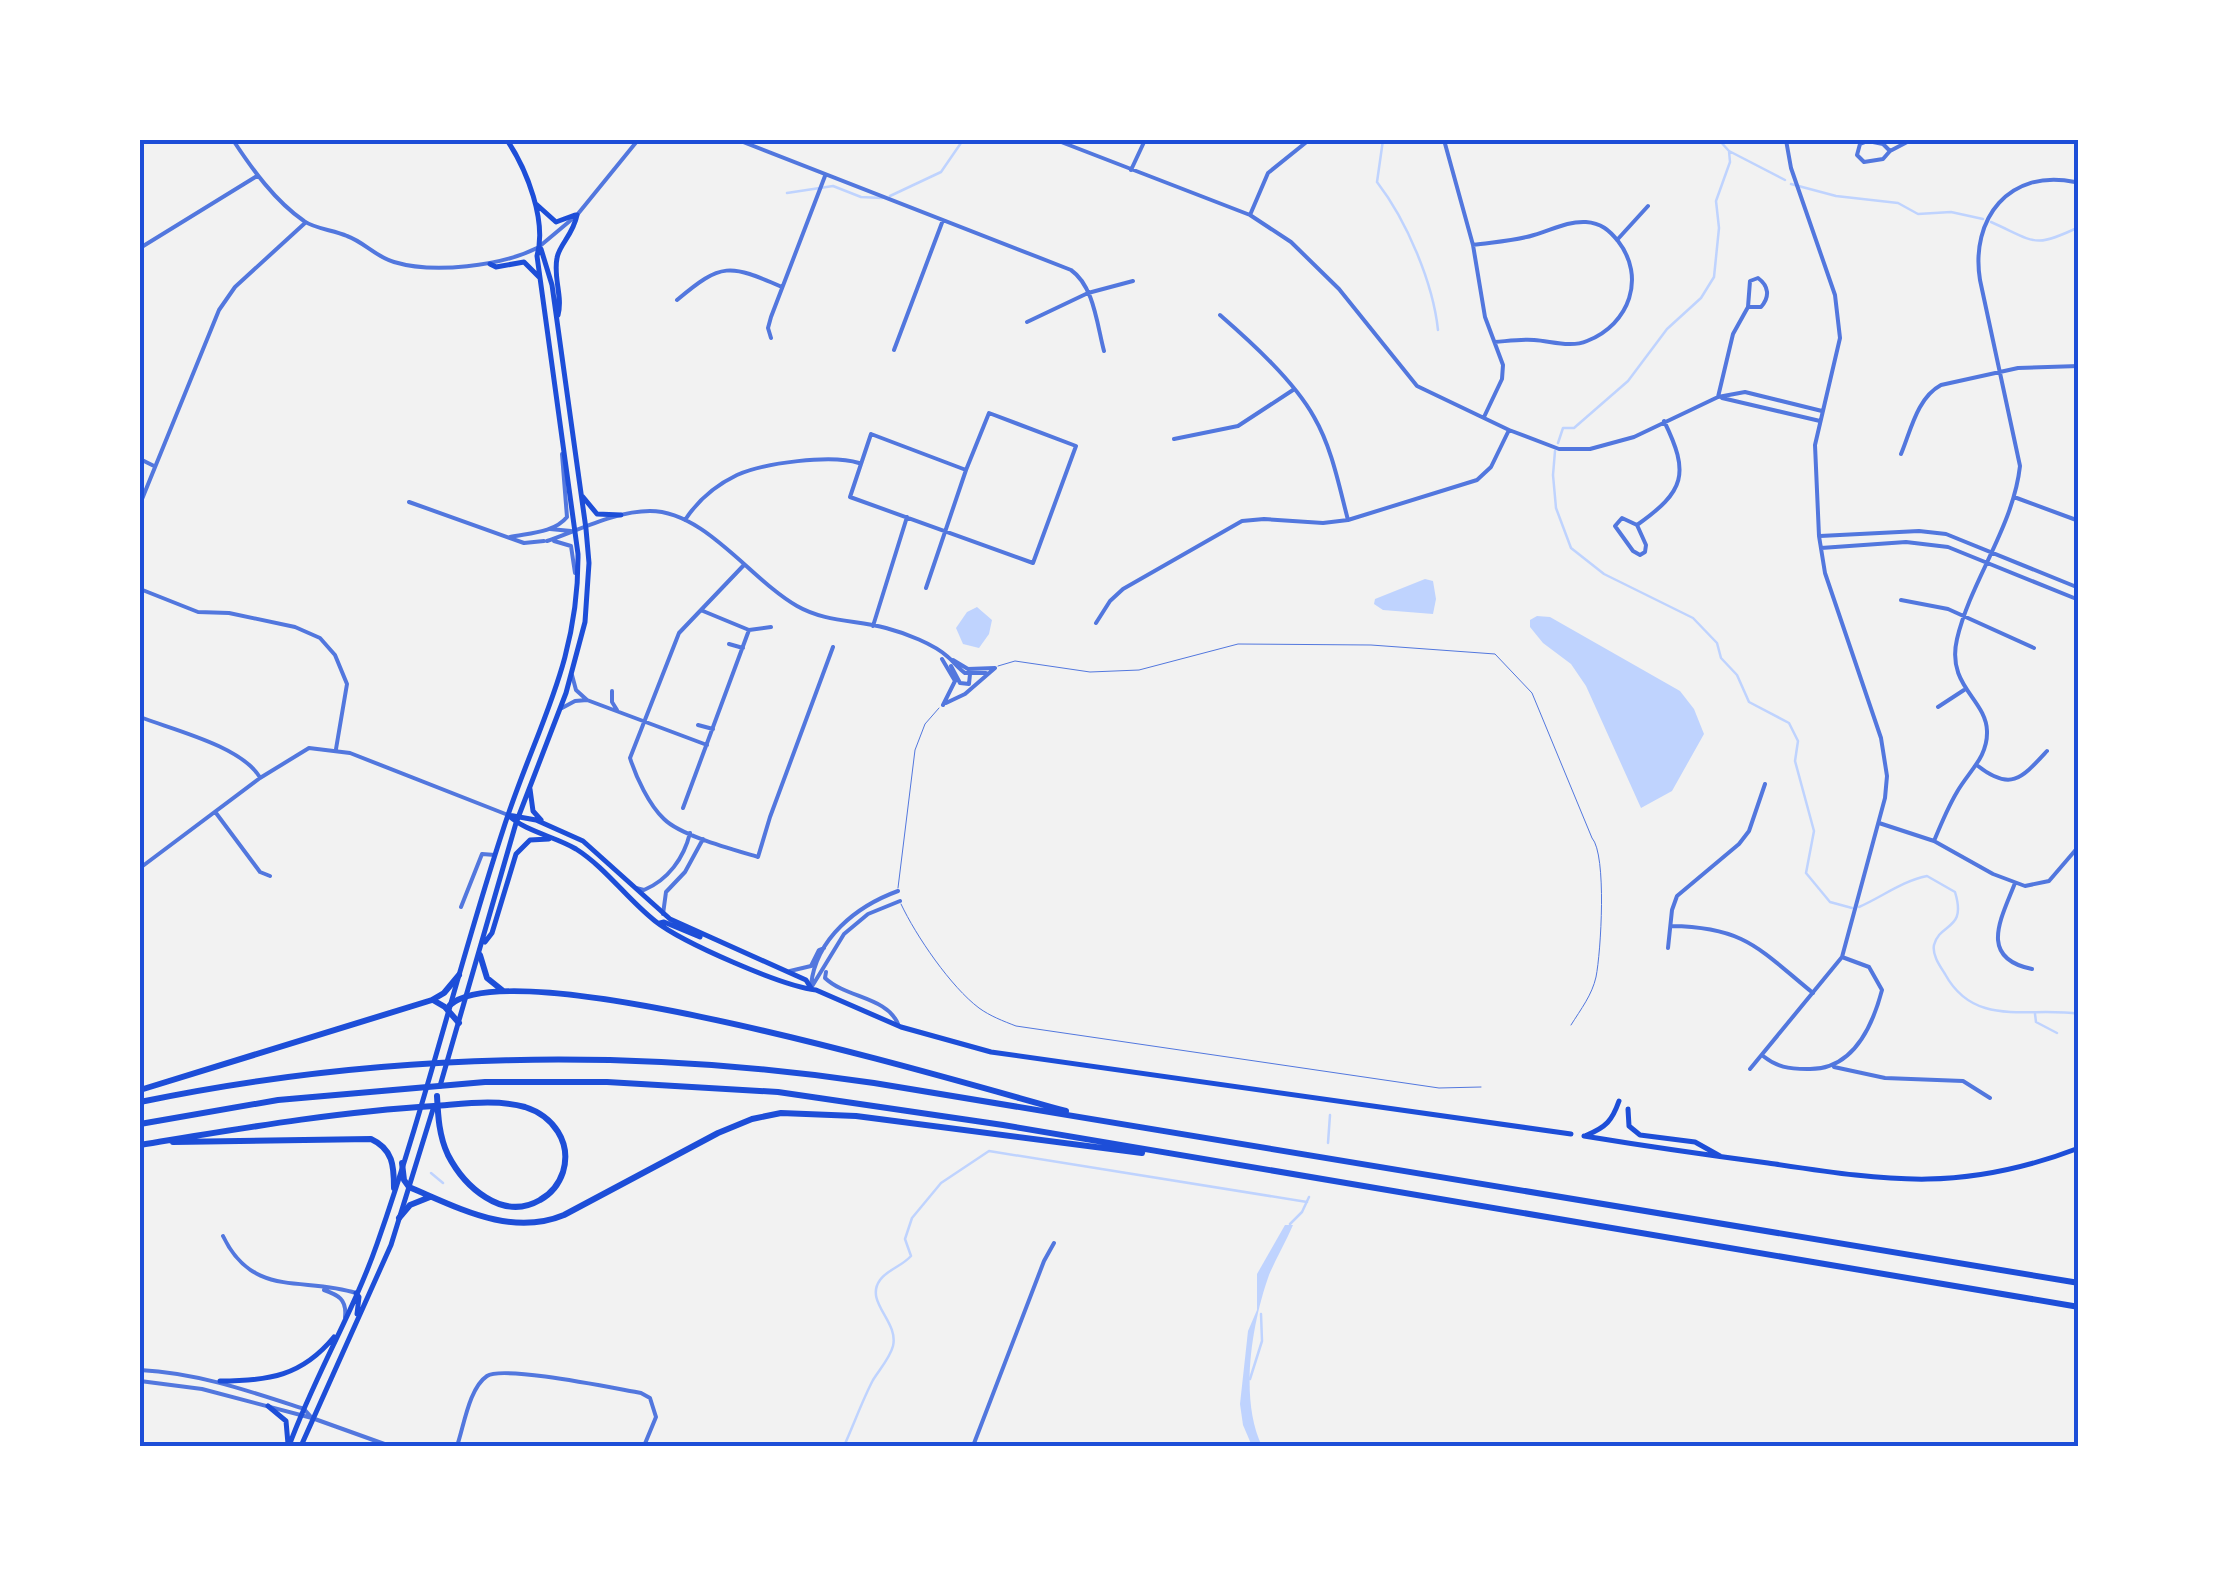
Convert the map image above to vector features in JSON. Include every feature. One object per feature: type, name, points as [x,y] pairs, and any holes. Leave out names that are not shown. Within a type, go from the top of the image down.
[{"type":"highway","points":[[480,955],[490,981],[508,992]]},
{"type":"highway","points":[[140,1090],[432,1000],[460,975]]},
{"type":"highway","points":[[450,1008],[468,994],[508,992],[574,994],[699,1015],[1101,1120]]},
{"type":"highway","points":[[432,1000],[450,1008],[459,1023]]},
{"type":"highway","points":[[140,1102],[266,1080],[372,1068],[507,1060],[634,1061],[846,1078],[2079,1282]]},
{"type":"highway","points":[[140,1124],[278,1100],[486,1082],[607,1082],[741,1089],[857,1102],[2079,1307]]},
{"type":"highway","points":[[140,1145],[332,1114],[502,1103],[530,1109],[551,1122],[563,1142],[562,1175],[550,1193],[535,1203],[514,1207],[494,1202],[461,1176],[446,1152],[440,1131],[437,1096]]},
{"type":"highway","points":[[402,1163],[409,1187],[499,1222],[521,1224],[547,1221],[733,1126],[794,1112],[856,1116],[1228,1163]]},
{"type":"highway","points":[[157,1142],[371,1139],[390,1155],[394,1188]]},
{"type":"highway","points":[[399,1218],[416,1201],[434,1197]]},
{"type":"main road","points":[[301,1446],[383,1264],[399,1218],[516,823],[558,712],[585,622],[589,563],[586,529],[552,285],[540,246],[534,202],[507,140]]},
{"type":"main road","points":[[534,202],[556,222],[577,215],[574,232],[556,259],[560,306],[557,318]]},
{"type":"main road","points":[[289,1446],[377,1244],[495,855],[562,674],[578,592],[575,531],[537,256],[540,246]]},
{"type":"main road","points":[[490,264],[496,267],[524,262],[541,280]]},
{"type":"main road","points":[[581,494],[597,514],[622,516]]},
{"type":"main road","points":[[530,787],[533,811],[547,824]]},
{"type":"main road","points":[[508,815],[547,824],[584,841],[664,914],[702,936],[806,980],[811,988],[898,1026],[992,1052],[1571,1134]]},
{"type":"main road","points":[[508,815],[516,823],[576,850],[658,924],[711,951],[806,990],[811,988]]},
{"type":"main road","points":[[483,944],[492,933],[516,854],[522,846],[541,838],[576,850]]},
{"type":"main road","points":[[658,924],[668,923],[692,936],[702,936]]},
{"type":"main road","points":[[1584,1136],[1604,1128],[1613,1119],[1619,1101]]},
{"type":"main road","points":[[1628,1110],[1630,1126],[1640,1135],[1695,1142],[1723,1157]]},
{"type":"main road","points":[[1584,1136],[1878,1180],[1934,1181],[2015,1170],[2079,1148]]},
{"type":"main road","points":[[356,1293],[356,1322]]},
{"type":"main road","points":[[220,1380],[258,1381],[297,1368],[333,1340],[346,1316]]},
{"type":"main road","points":[[268,1406],[286,1421],[289,1446]]},
{"type":"street","points":[[233,140],[257,176],[306,223],[360,241],[391,262],[431,266],[490,264],[519,257],[540,246],[577,215],[638,140]]},
{"type":"street","points":[[738,140],[1071,270],[1088,293],[1104,351]]},
{"type":"street","points":[[1056,140],[1250,215],[1291,242],[1339,289],[1417,386],[1559,449],[1590,449],[1634,437],[1718,397],[1745,392],[1822,411]]},
{"type":"street","points":[[1131,170],[1145,140]]},
{"type":"street","points":[[1250,215],[1268,173],[1309,140]]},
{"type":"street","points":[[1444,140],[1473,245],[1485,316],[1503,366],[1502,379],[1484,417]]},
{"type":"street","points":[[1750,1068],[1842,956],[1879,823],[1887,776],[1885,755],[1825,573],[1814,480],[1815,445],[1840,338],[1838,314],[1836,295],[1791,168],[1786,140]]},
{"type":"street","points":[[1890,151],[1883,144],[1868,141],[1860,144],[1857,155],[1864,162],[1876,162],[1912,140]]},
{"type":"street","points":[[140,248],[257,176]]},
{"type":"street","points":[[771,338],[768,328],[826,176]]},
{"type":"street","points":[[1934,841],[1958,791],[1977,766],[1986,741],[1986,724],[1964,690],[1955,657],[1956,643],[2014,497],[2020,466],[1977,261],[1980,233],[1994,208],[2020,187],[2040,180],[2075,182]]},
{"type":"street","points":[[1617,240],[1648,206]]},
{"type":"street","points":[[894,350],[943,220]]},
{"type":"street","points":[[1473,245],[1584,222],[1600,225],[1617,240],[1633,270],[1633,289],[1622,313],[1606,330],[1580,343],[1495,342]]},
{"type":"street","points":[[140,504],[218,310],[236,287],[306,223]]},
{"type":"street","points":[[677,300],[715,272],[726,269],[782,287]]},
{"type":"street","points":[[1718,397],[1733,334],[1748,307],[1750,280],[1758,278],[1764,282],[1766,302],[1761,307],[1748,307]]},
{"type":"street","points":[[1027,322],[1088,293],[1133,281]]},
{"type":"street","points":[[1220,314],[1313,414],[1348,520]]},
{"type":"street","points":[[1901,454],[1930,391],[1941,385],[2042,366],[2079,366]]},
{"type":"street","points":[[1174,438],[1238,426],[1293,390]]},
{"type":"street","points":[[1718,397],[1820,421]]},
{"type":"street","points":[[926,588],[944,531],[989,413],[1076,446],[1033,563],[944,531],[907,517],[850,497],[872,434],[966,470]]},
{"type":"street","points":[[1637,525],[1664,505],[1680,472],[1679,454],[1664,421]]},
{"type":"street","points":[[1096,623],[1123,589],[1231,524],[1264,519],[1323,524],[1348,520],[1477,480],[1491,467],[1509,430]]},
{"type":"street","points":[[510,537],[559,526],[567,517],[561,468],[563,445]]},
{"type":"street","points":[[684,520],[697,502],[740,474],[820,458],[860,464]]},
{"type":"street","points":[[140,459],[154,466]]},
{"type":"street","points":[[2014,497],[2079,521]]},
{"type":"street","points":[[409,502],[524,543],[561,541],[571,546],[578,592]]},
{"type":"street","points":[[546,541],[622,516],[653,511],[684,520],[709,534],[766,586],[809,612],[916,639],[968,669],[995,668]]},
{"type":"street","points":[[873,626],[907,517]]},
{"type":"street","points":[[1622,518],[1637,525],[1646,545],[1640,555],[1633,552],[1615,526],[1622,518]]},
{"type":"street","points":[[548,529],[575,531]]},
{"type":"street","points":[[1820,536],[1919,531],[1946,534],[2079,588]]},
{"type":"street","points":[[1822,548],[1924,542],[1948,547],[2079,600]]},
{"type":"street","points":[[744,566],[679,633],[630,758],[635,774],[665,820],[703,839],[758,858],[834,647]]},
{"type":"street","points":[[140,589],[198,612],[229,613],[295,627],[320,638],[335,654],[347,684],[336,749]]},
{"type":"street","points":[[1901,600],[1927,604],[2034,648]]},
{"type":"street","points":[[700,610],[749,630],[771,627]]},
{"type":"street","points":[[683,808],[749,630]]},
{"type":"street","points":[[729,644],[742,648]]},
{"type":"street","points":[[938,652],[955,680],[944,704]]},
{"type":"street","points":[[942,659],[965,679],[980,682]]},
{"type":"street","points":[[951,660],[965,679],[965,694]]},
{"type":"street","points":[[944,704],[965,679],[995,668]]},
{"type":"street","points":[[953,697],[965,694],[986,673]]},
{"type":"street","points":[[571,674],[576,690],[587,700],[706,745]]},
{"type":"street","points":[[1938,707],[1964,690]]},
{"type":"street","points":[[597,704],[612,692],[612,702],[618,711]]},
{"type":"street","points":[[558,712],[566,704],[587,700]]},
{"type":"street","points":[[140,718],[234,753],[254,768],[260,778]]},
{"type":"street","points":[[698,726],[712,729]]},
{"type":"street","points":[[140,868],[260,778],[309,748],[336,749],[508,815]]},
{"type":"street","points":[[1977,766],[2010,782],[2047,751]]},
{"type":"street","points":[[1668,948],[1677,896],[1739,844],[1749,830],[1765,784]]},
{"type":"street","points":[[216,813],[260,872],[270,876]]},
{"type":"street","points":[[1879,823],[1934,841],[2015,884],[2049,882],[2079,846]]},
{"type":"street","points":[[635,888],[644,890],[666,877],[686,848],[690,833]]},
{"type":"street","points":[[664,914],[666,892],[686,872],[703,839]]},
{"type":"street","points":[[461,907],[476,860],[482,854],[495,855]]},
{"type":"street","points":[[2015,884],[1996,934],[2004,956],[2015,965],[2032,969]]},
{"type":"street","points":[[811,988],[824,948],[844,922],[872,900],[898,891]]},
{"type":"street","points":[[811,988],[844,934],[868,914],[900,901]]},
{"type":"street","points":[[1671,926],[1718,928],[1741,937],[1813,993]]},
{"type":"street","points":[[784,970],[811,966],[824,948]]},
{"type":"street","points":[[1834,1067],[1868,1033],[1882,990],[1868,967],[1842,956]]},
{"type":"street","points":[[826,968],[826,978],[834,987],[887,1008],[898,1026]]},
{"type":"street","points":[[1763,1056],[1777,1066],[1817,1070],[1834,1067],[1885,1078],[1963,1080],[1990,1098]]},
{"type":"street","points":[[1571,1134],[1584,1136]]},
{"type":"street","points":[[222,1236],[231,1254],[268,1281],[356,1293]]},
{"type":"street","points":[[974,1446],[1054,1243]]},
{"type":"street","points":[[319,1288],[342,1298],[346,1316]]},
{"type":"street","points":[[140,1370],[220,1380],[390,1446]]},
{"type":"street","points":[[457,1446],[476,1392],[495,1373],[529,1374],[640,1392],[650,1398],[656,1417],[644,1446]]},
{"type":"street","points":[[140,1382],[184,1385],[303,1413]]},
{"type":"lane","points":[[995,668],[1015,661],[1090,672],[1138,670],[1238,644],[1370,644],[1494,654],[1532,693],[1600,856],[1596,975],[1590,996],[1571,1025]]},
{"type":"lane","points":[[944,704],[925,724],[915,750],[898,891],[908,920],[960,992],[980,1009],[1016,1026],[1439,1088],[1481,1086]]},
{"type":"water","points":[[1425,579],[1433,581],[1433,614],[1383,610],[1374,604],[1375,599]]},
{"type":"water","points":[[977,607],[992,620],[989,634],[979,648],[963,644],[956,628],[967,612]]},
{"type":"water","points":[[1550,617],[1680,691],[1694,709],[1704,734],[1672,791],[1641,808],[1586,686],[1571,664],[1543,643],[1530,627],[1530,620]]},
{"type":"water","points":[[1285,1225],[1293,1225],[1269,1275],[1253,1338],[1251,1406],[1262,1446],[1252,1446],[1240,1404],[1248,1331],[1257,1310],[1257,1274]]},
{"type":"waterway","points":[[890,196],[941,172],[963,140]]},
{"type":"waterway","points":[[1383,140],[1377,182],[1417,253],[1438,330]]},
{"type":"waterway","points":[[1719,140],[1729,151],[1785,180]]},
{"type":"waterway","points":[[1558,443],[1563,428],[1574,428],[1628,381],[1667,329],[1701,298],[1714,277],[1719,228],[1716,201],[1730,162],[1729,151]]},
{"type":"waterway","points":[[1791,184],[1836,196],[1898,203],[1918,214],[1951,212],[1983,219]]},
{"type":"waterway","points":[[787,193],[833,186],[861,197],[882,198]]},
{"type":"waterway","points":[[1991,222],[2035,240],[2079,227]]},
{"type":"waterway","points":[[1555,451],[1556,508],[1571,548],[1604,574],[1693,618],[1717,643],[1721,658],[1737,675],[1749,702],[1789,723],[1798,741],[1795,761],[1814,831],[1806,873],[1830,902],[1852,908]]},
{"type":"waterway","points":[[1859,907],[1927,876],[1955,892],[1958,914],[1937,938],[1934,949],[1957,991],[1988,1009],[2079,1014]]},
{"type":"waterway","points":[[2035,1014],[2036,1022],[2057,1033]]},
{"type":"waterway","points":[[1328,1143],[1330,1115]]},
{"type":"waterway","points":[[844,1446],[869,1388],[893,1346],[894,1337],[876,1288],[887,1273],[911,1256],[905,1239],[912,1218],[941,1183],[989,1151],[1307,1202]]},
{"type":"waterway","points":[[431,1173],[443,1183]]},
{"type":"waterway","points":[[1290,1224],[1309,1197]]},
{"type":"waterway","points":[[1250,1379],[1262,1341],[1261,1314]]}]
